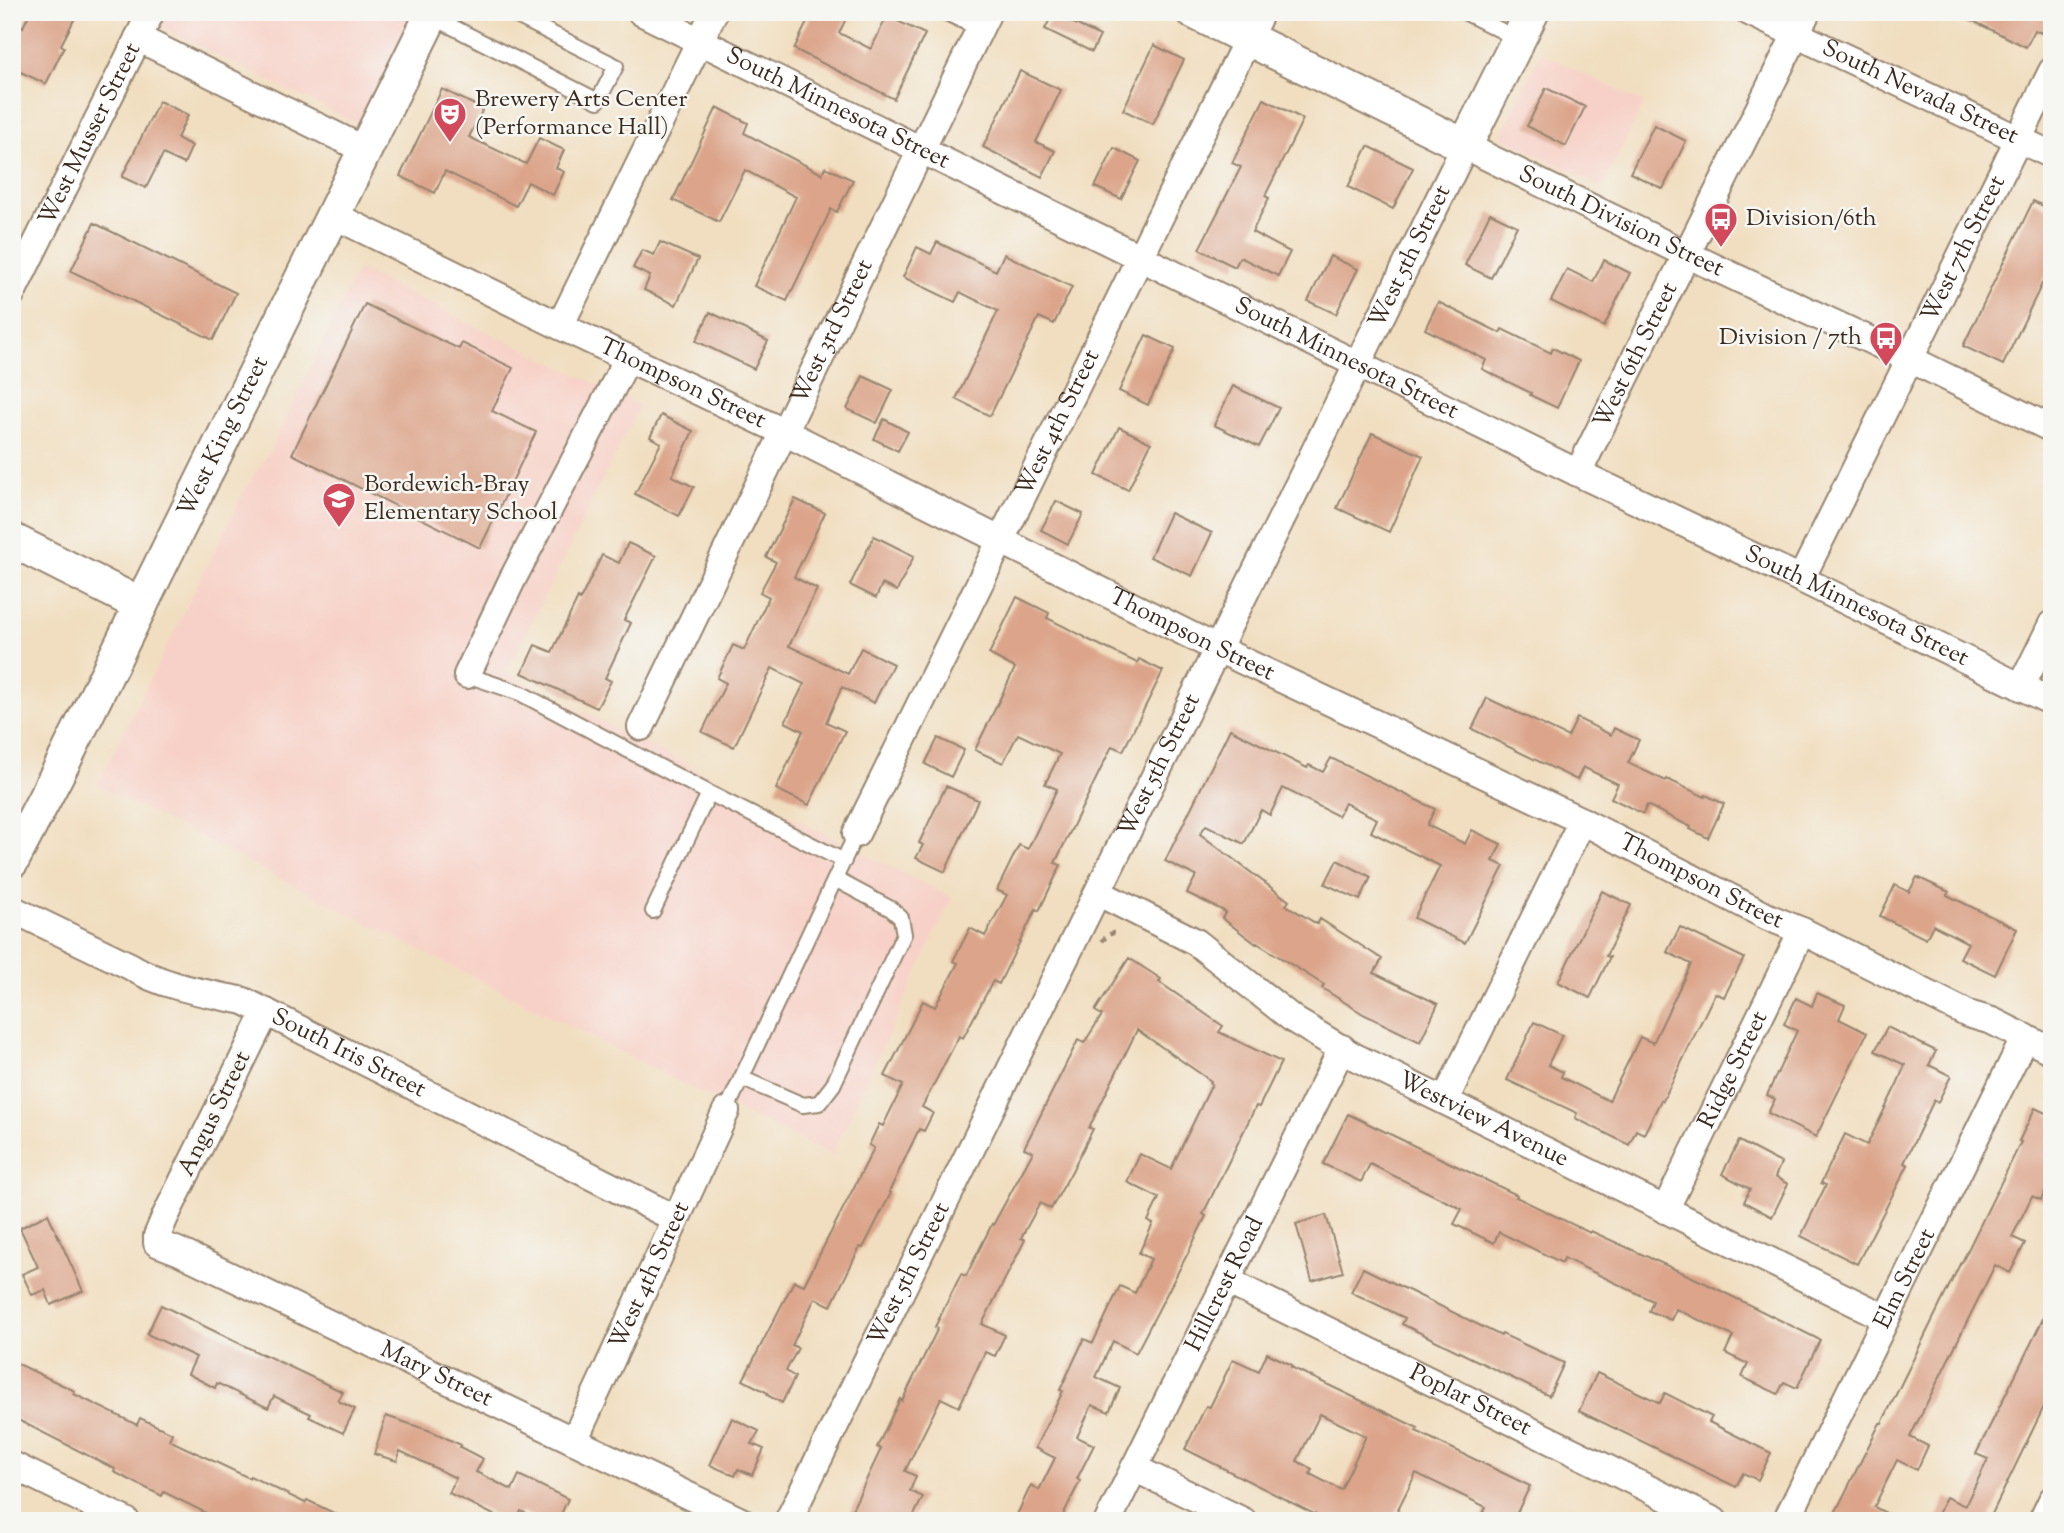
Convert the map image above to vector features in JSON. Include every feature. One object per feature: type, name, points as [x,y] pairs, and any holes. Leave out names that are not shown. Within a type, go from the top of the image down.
[{"type":"street","name":"West Musser Street","points":[[12,293],[23,246],[150,12]]},
{"type":"street","name":"South Minnesota Street","points":[[641,12],[1578,473],[2052,702]]},
{"type":"street","points":[[560,326],[714,12]]},
{"type":"street","name":"South Division Street","points":[[1194,12],[1255,26],[1465,146],[2052,429]]},
{"type":"street","name":"South Nevada Street","points":[[1749,12],[1801,24],[2052,155]]},
{"type":"street","name":"West King Street","points":[[12,861],[432,14]]},
{"type":"street","name":"West 3rd Street","points":[[641,727],[984,21]]},
{"type":"street","name":"West 6th Street","points":[[1578,473],[1801,24]]},
{"type":"street","name":"West 4th Street","points":[[856,834],[1255,26]]},
{"type":"street","name":"West 5th Street","points":[[788,1521],[1525,26]]},
{"type":"street","points":[[138,38],[365,150]]},
{"type":"street","name":"West 7th Street","points":[[1801,579],[2052,71]]},
{"type":"street","name":"Thompson Street","points":[[333,215],[784,432],[1218,649],[1583,821],[1768,917],[1802,931],[1968,1014],[1992,1021],[2052,1051]]},
{"type":"street","points":[[467,675],[512,580],[628,358]]},
{"type":"street","points":[[12,540],[141,604]]},
{"type":"street","points":[[2021,687],[2052,624]]},
{"type":"street","points":[[1445,1100],[1583,821]]},
{"type":"street","name":"Westview Avenue","points":[[1099,893],[1196,942],[1294,1020],[1355,1057],[1886,1318]]},
{"type":"street","name":"South Iris Street","points":[[12,909],[145,975],[244,1001],[676,1219]]},
{"type":"street","name":"Ridge Street","points":[[1665,1210],[1802,931]]},
{"type":"street","name":"Angus Street","points":[[165,1217],[266,1012]]},
{"type":"street","name":"Elm Street","points":[[1786,1521],[2025,1037]]},
{"type":"street","name":"Hillcrest Road","points":[[1108,1521],[1342,1048]]},
{"type":"street","name":"West 4th Street","points":[[574,1441],[726,1111]]},
{"type":"street","name":"Mary Street","points":[[165,1217],[157,1243],[741,1521]]},
{"type":"street","name":"Poplar Street","points":[[1227,1281],[1714,1521]]},
{"type":"street","points":[[12,1465],[126,1521]]},
{"type":"street","points":[[1134,1468],[1243,1521]]},
{"type":"street","points":[[2042,1521],[2052,1500]]},
{"type":"lane","points":[[432,14],[598,101],[616,66],[509,12]]},
{"type":"lane","points":[[944,12],[984,21]]},
{"type":"lane","points":[[1464,12],[1525,26]]},
{"type":"lane","points":[[467,675],[520,693],[844,861]]},
{"type":"lane","points":[[653,911],[709,793]]},
{"type":"lane","points":[[726,1111],[856,834]]},
{"type":"lane","points":[[741,1078],[803,1105],[819,1103],[832,1085],[904,934],[901,918],[891,909],[835,879]]},
{"type":"shaded area","points":[[154,12],[433,12],[374,132],[150,22]]},
{"type":"shaded area","points":[[1541,53],[1644,103],[1603,187],[1500,137]]},
{"type":"shaded area","points":[[358,269],[640,405],[506,673],[952,898],[832,1155],[711,1098],[97,785],[248,484],[270,451]]},
{"type":"building","points":[[30,12],[78,12],[61,45],[64,47],[46,84],[12,68],[12,21],[23,27]]},
{"type":"building","points":[[812,12],[833,12],[846,19],[839,33],[871,49],[887,16],[925,34],[894,99],[794,49]]},
{"type":"building","points":[[1955,12],[2051,12],[2041,33],[2035,30],[2026,47]]},
{"type":"building","points":[[1053,13],[1100,36],[1092,52],[1045,29]]},
{"type":"building","points":[[1154,45],[1184,60],[1153,124],[1123,110]]},
{"type":"building","points":[[1020,71],[1061,90],[1036,142],[1055,151],[1042,177],[983,147]]},
{"type":"building","points":[[1546,88],[1585,107],[1566,146],[1527,126]]},
{"type":"building","name":"Brewery Arts Center (Performance Hall)","points":[[442,89],[483,109],[469,137],[526,164],[539,138],[564,150],[556,168],[564,172],[553,195],[528,182],[516,206],[445,171],[435,193],[400,176]]},
{"type":"building","points":[[1264,99],[1303,119],[1265,196],[1269,198],[1252,232],[1290,252],[1278,276],[1240,257],[1235,267],[1199,249],[1241,167],[1232,163]]},
{"type":"building","points":[[159,101],[188,115],[177,138],[192,146],[184,164],[163,154],[146,188],[122,177]]},
{"type":"building","points":[[717,107],[748,123],[744,133],[822,174],[825,167],[853,180],[837,212],[831,209],[787,301],[754,286],[796,197],[745,170],[719,222],[673,200]]},
{"type":"building","points":[[1654,125],[1686,141],[1663,189],[1630,173]]},
{"type":"building","points":[[1368,146],[1413,168],[1393,209],[1348,187]]},
{"type":"building","points":[[1114,148],[1140,161],[1121,199],[1095,187]]},
{"type":"building","points":[[2033,201],[2052,210],[2052,263],[2003,365],[1963,346]]},
{"type":"building","points":[[1490,213],[1517,226],[1491,278],[1465,265]]},
{"type":"building","points":[[94,223],[236,293],[213,340],[71,271]]},
{"type":"building","points":[[660,242],[698,259],[676,305],[644,290],[650,276],[633,268],[642,250],[654,255]]},
{"type":"building","points":[[937,242],[996,271],[1004,254],[1072,287],[1054,324],[1039,317],[990,416],[956,399],[998,311],[960,292],[955,302],[903,277],[917,247],[931,254]]},
{"type":"building","points":[[1330,256],[1358,269],[1336,314],[1308,301]]},
{"type":"building","points":[[1604,260],[1630,273],[1604,327],[1551,301],[1567,269],[1593,282]]},
{"type":"building","points":[[1438,302],[1500,333],[1502,329],[1551,353],[1553,348],[1579,361],[1557,408],[1482,369],[1486,360],[1425,329]]},
{"type":"building","points":[[365,304],[459,349],[462,343],[513,368],[492,411],[536,432],[480,548],[292,454]]},
{"type":"building","points":[[710,312],[768,341],[754,369],[696,341]]},
{"type":"building","points":[[1146,335],[1175,349],[1148,405],[1119,391]]},
{"type":"building","points":[[863,376],[893,390],[877,423],[847,409]]},
{"type":"building","points":[[1233,386],[1279,408],[1259,447],[1214,425]]},
{"type":"building","points":[[661,415],[693,431],[672,476],[694,487],[679,516],[635,494],[661,443],[650,437]]},
{"type":"building","points":[[884,419],[908,432],[898,451],[874,439]]},
{"type":"building","points":[[1119,427],[1151,443],[1128,490],[1096,475]]},
{"type":"building","points":[[1372,433],[1423,456],[1389,532],[1337,508]]},
{"type":"building","points":[[795,499],[825,513],[794,577],[817,589],[789,646],[848,674],[861,648],[893,664],[874,703],[842,687],[826,722],[845,731],[809,805],[776,789],[803,731],[785,722],[804,684],[772,668],[734,747],[702,732],[726,683],[717,678],[733,645],[744,650],[769,597],[760,592],[776,562],[766,557]]},
{"type":"building","points":[[1056,501],[1083,514],[1068,544],[1041,530]]},
{"type":"building","points":[[1170,513],[1212,533],[1192,576],[1150,557]]},
{"type":"building","points":[[874,536],[914,556],[897,591],[882,584],[876,598],[850,585]]},
{"type":"building","points":[[628,543],[656,556],[624,620],[631,623],[605,678],[611,681],[597,708],[522,673],[535,645],[552,652],[602,555],[619,563]]},
{"type":"building","points":[[1017,597],[1049,613],[1047,618],[1085,638],[1137,663],[1139,659],[1163,671],[1123,751],[1112,746],[1055,863],[1061,865],[999,984],[993,981],[963,1038],[959,1036],[922,1107],[933,1113],[924,1131],[919,1129],[889,1192],[891,1193],[831,1306],[815,1298],[792,1345],[798,1348],[786,1371],[795,1377],[782,1403],[743,1380],[794,1281],[804,1285],[874,1148],[869,1145],[879,1124],[883,1126],[903,1085],[885,1076],[923,1001],[935,1007],[958,963],[953,961],[970,928],[985,936],[1007,895],[997,890],[1019,845],[1028,849],[1057,789],[1045,784],[1060,754],[1018,734],[1003,763],[975,750],[1015,668],[989,654]]},
{"type":"building","points":[[1487,698],[1568,737],[1577,718],[1611,735],[1614,728],[1639,740],[1628,763],[1724,804],[1708,838],[1647,805],[1643,814],[1611,798],[1618,784],[1583,767],[1577,780],[1472,729]]},
{"type":"building","points":[[1230,729],[1307,768],[1309,765],[1323,772],[1331,758],[1435,809],[1427,825],[1465,844],[1472,830],[1501,844],[1493,861],[1504,866],[1465,943],[1414,918],[1440,866],[1371,832],[1377,819],[1345,803],[1338,816],[1283,788],[1270,815],[1261,810],[1244,844],[1206,825],[1200,834],[1289,901],[1286,905],[1317,924],[1320,919],[1382,959],[1374,973],[1438,1004],[1420,1042],[1363,1014],[1322,988],[1324,985],[1256,944],[1222,918],[1226,912],[1187,893],[1196,876],[1165,861]]},
{"type":"building","points":[[938,738],[964,750],[951,777],[925,764]]},
{"type":"building","points":[[946,786],[978,800],[945,872],[916,858],[923,845],[919,843]]},
{"type":"building","points":[[1337,860],[1371,877],[1360,900],[1325,884]]},
{"type":"building","points":[[1917,877],[1949,892],[1947,895],[2017,929],[1995,975],[1960,958],[1968,943],[1933,925],[1926,939],[1880,916],[1895,885],[1909,892]]},
{"type":"building","points":[[1602,891],[1631,905],[1606,956],[1610,957],[1590,998],[1558,982]]},
{"type":"building","points":[[1680,927],[1744,958],[1724,997],[1715,993],[1663,1101],[1661,1100],[1644,1134],[1636,1130],[1629,1145],[1575,1118],[1577,1113],[1507,1080],[1534,1022],[1562,1035],[1548,1065],[1563,1072],[1561,1077],[1609,1101],[1640,1037],[1653,1043],[1691,964],[1667,952]]},
{"type":"building","points":[[1129,958],[1223,1026],[1219,1032],[1281,1062],[1259,1107],[1256,1106],[1203,1214],[1206,1216],[1190,1249],[1136,1353],[1113,1341],[1096,1377],[1120,1388],[1109,1412],[1092,1405],[1077,1437],[1094,1445],[1060,1521],[1014,1521],[1031,1485],[1039,1490],[1055,1458],[1035,1448],[1063,1391],[1060,1390],[1084,1339],[1093,1343],[1120,1286],[1135,1293],[1151,1259],[1139,1253],[1153,1224],[1148,1221],[1159,1198],[1127,1182],[1140,1154],[1171,1169],[1212,1084],[1137,1030],[1089,1128],[1093,1129],[1072,1171],[1051,1209],[1040,1203],[1021,1238],[1025,1240],[982,1324],[1005,1335],[995,1356],[985,1352],[959,1407],[941,1398],[905,1471],[916,1476],[910,1491],[923,1497],[911,1521],[864,1521],[850,1514],[881,1449],[877,1447],[938,1328],[935,1327],[961,1274],[966,1276],[1033,1152],[1024,1148],[1078,1040],[1084,1043],[1102,1015],[1095,1011]]},
{"type":"building","points":[[1817,993],[1845,1005],[1839,1019],[1867,1033],[1816,1137],[1768,1113],[1775,1099],[1767,1095],[1797,1031],[1784,1024],[1796,998],[1812,1006]]},
{"type":"building","points":[[1887,1027],[1936,1051],[1929,1065],[1951,1076],[1938,1102],[1934,1100],[1904,1163],[1908,1165],[1857,1264],[1801,1236],[1826,1185],[1821,1183],[1845,1134],[1867,1145],[1905,1065],[1875,1051]]},
{"type":"building","points":[[2035,1108],[2052,1116],[2052,1178],[2041,1200],[2032,1196],[2012,1237],[2025,1243],[2010,1273],[1995,1265],[1910,1437],[1928,1446],[1917,1470],[1897,1460],[1874,1507],[1902,1521],[1831,1521],[1962,1262]]},
{"type":"building","points":[[1348,1114],[1590,1233],[1591,1231],[1705,1283],[1820,1340],[1797,1388],[1784,1382],[1778,1394],[1742,1377],[1748,1364],[1725,1353],[1733,1336],[1676,1309],[1671,1320],[1649,1311],[1653,1301],[1564,1258],[1562,1263],[1499,1232],[1494,1243],[1454,1224],[1462,1209],[1370,1164],[1361,1182],[1323,1164]]},
{"type":"building","points":[[1739,1141],[1781,1163],[1775,1177],[1788,1184],[1772,1217],[1744,1202],[1750,1189],[1722,1174]]},
{"type":"building","points":[[48,1214],[83,1291],[51,1305],[45,1290],[32,1295],[22,1274],[38,1267],[20,1228]]},
{"type":"building","points":[[1326,1215],[1343,1272],[1312,1281],[1296,1224]]},
{"type":"building","points":[[1363,1268],[1501,1336],[1502,1334],[1564,1363],[1549,1396],[1402,1324],[1405,1318],[1351,1292]]},
{"type":"building","points":[[2052,1301],[2052,1390],[1990,1518],[1995,1521],[1935,1521],[1946,1497],[1965,1506],[1988,1459],[1976,1454]]},
{"type":"building","points":[[161,1305],[343,1392],[338,1401],[355,1409],[343,1433],[274,1396],[268,1408],[217,1383],[215,1388],[188,1374],[196,1357],[147,1334]]},
{"type":"building","points":[[1267,1353],[1418,1428],[1416,1431],[1530,1486],[1513,1521],[1479,1521],[1486,1507],[1416,1473],[1392,1521],[1328,1521],[1185,1449],[1206,1406],[1210,1407],[1233,1359],[1259,1371]],"holes":[[[1320,1414],[1366,1436],[1341,1490],[1310,1474],[1312,1469],[1297,1461]]]},
{"type":"building","points":[[12,1361],[137,1425],[140,1418],[172,1433],[169,1440],[350,1521],[222,1521],[164,1492],[162,1496],[12,1417]]},
{"type":"building","points":[[1597,1373],[1660,1403],[1665,1393],[1712,1417],[1709,1422],[1771,1453],[1758,1480],[1743,1473],[1736,1487],[1579,1411]]},
{"type":"building","points":[[386,1416],[431,1431],[461,1445],[460,1447],[483,1459],[476,1472],[512,1490],[519,1475],[568,1499],[558,1521],[540,1521],[521,1511],[516,1521],[506,1521],[449,1493],[456,1478],[400,1451],[397,1461],[374,1454]]},
{"type":"building","points":[[732,1418],[759,1431],[752,1444],[764,1449],[752,1475],[738,1469],[735,1476],[710,1465]]},
{"type":"place","name":"Brewery Arts Center (Performance Hall)","points":[[450,144]]},
{"type":"place","name":"Division/6th","points":[[1721,249]]},
{"type":"place","name":"Division / 7th","points":[[1886,368]]},
{"type":"place","name":"Bordewich-Bray Elementary School","points":[[339,529]]}]
